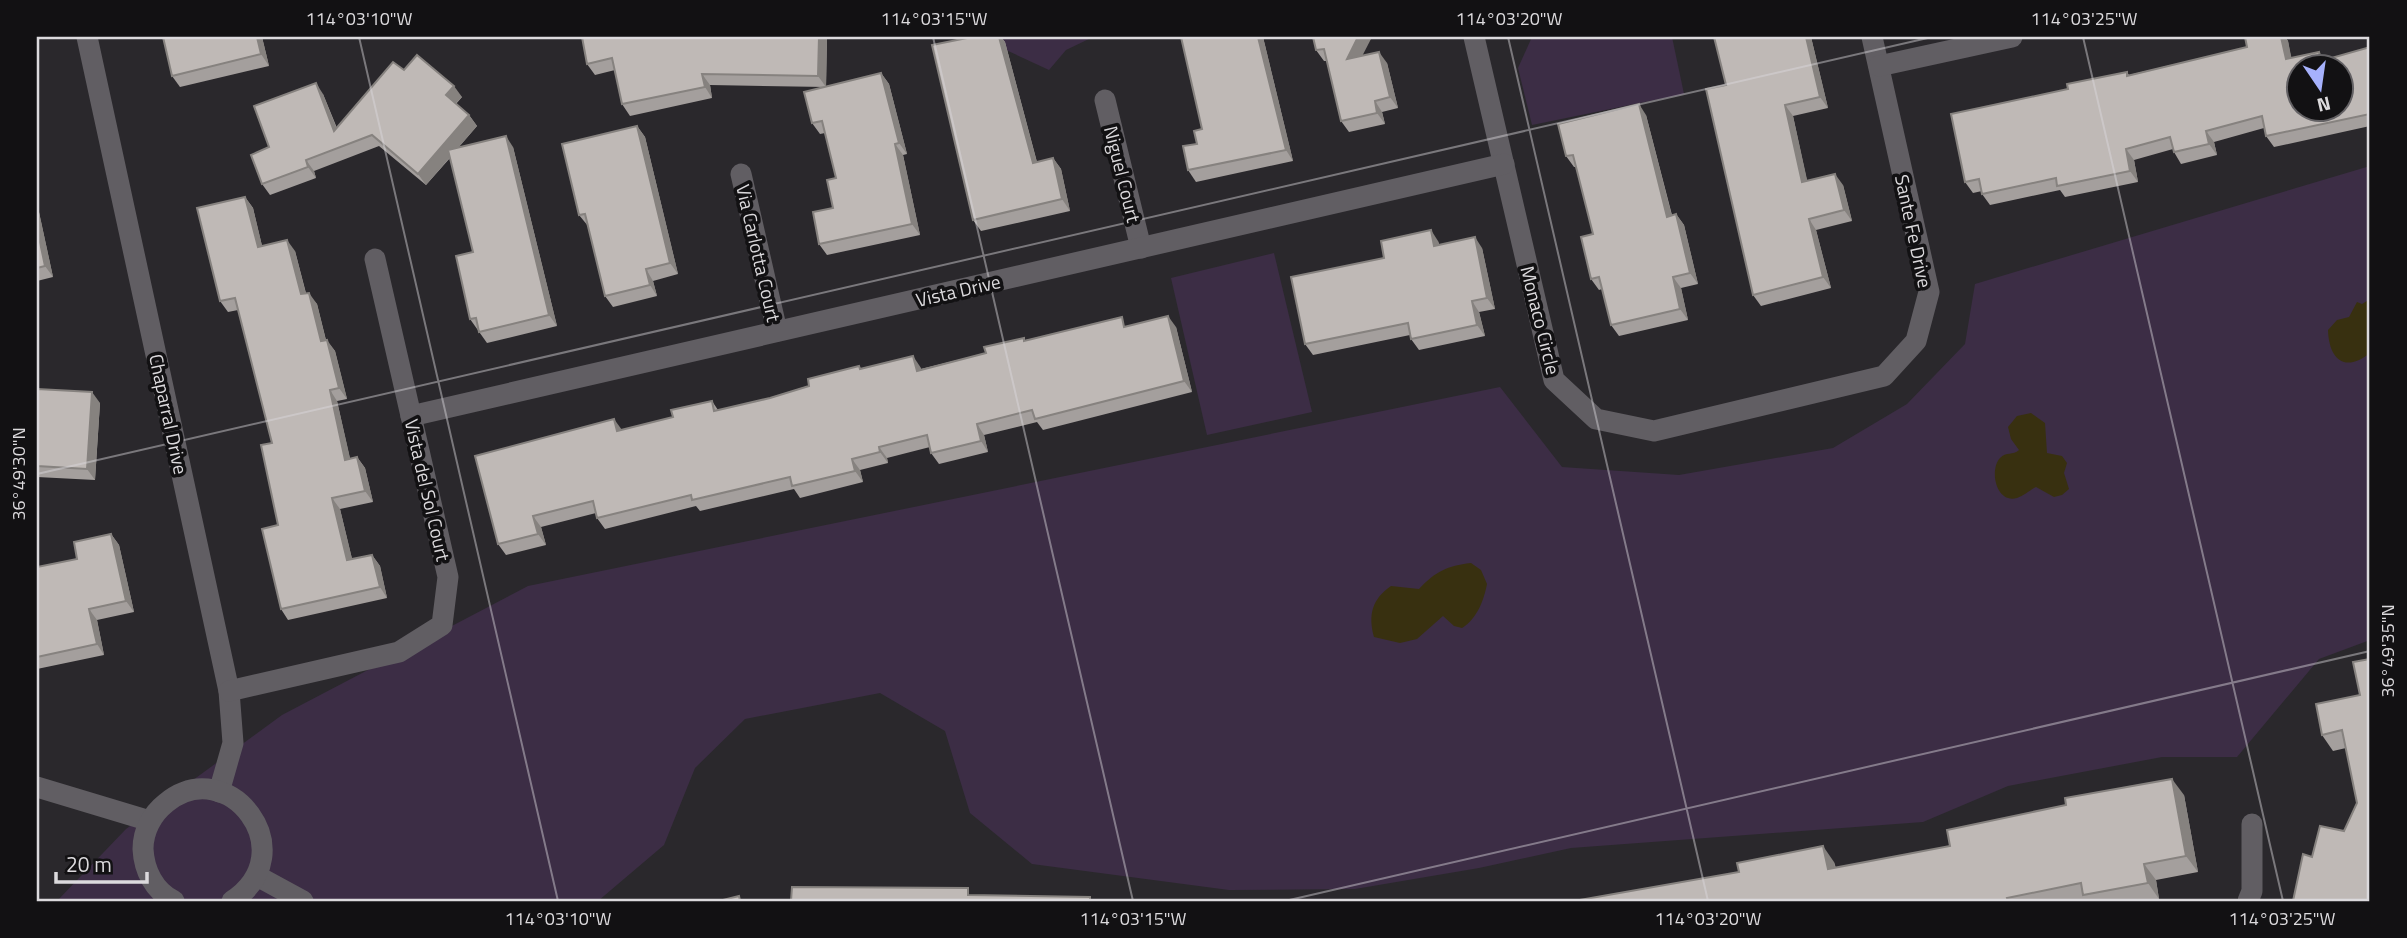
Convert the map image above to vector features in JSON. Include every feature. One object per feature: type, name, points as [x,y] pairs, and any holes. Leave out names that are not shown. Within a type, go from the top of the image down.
[{"type":"street","name":"Chaparral Drive","points":[[87,37],[229,691],[233,743],[219,792]]},
{"type":"street","name":"Monaco Circle","points":[[1474,37],[1554,380],[1595,419],[1654,431],[1765,406]]},
{"type":"street","name":"Sante Fe Drive","points":[[1765,406],[1884,376],[1916,341],[1929,292],[1872,37]]},
{"type":"street","points":[[1879,66],[2012,37]]},
{"type":"street","name":"Niguel Court","points":[[1105,100],[1141,248]]},
{"type":"street","name":"Vista Drive","points":[[411,416],[1504,164]]},
{"type":"street","name":"Via Carlotta Court","points":[[741,174],[777,331]]},
{"type":"street","name":"Vista del Sol Court","points":[[229,691],[399,652],[442,625],[448,577],[375,259]]},
{"type":"street","points":[[37,787],[150,821]]},
{"type":"street","points":[[174,901],[152,881],[144,862],[143,841],[150,821],[172,797],[203,789],[219,792],[238,801],[253,815],[261,834],[263,855],[257,876],[245,893],[232,901]]},
{"type":"street","points":[[2248,901],[2252,891],[2252,824]]},
{"type":"street","points":[[257,876],[303,901]]},
{"type":"shaded area","points":[[978,37],[1091,38],[1066,50],[1049,70]]},
{"type":"shaded area","points":[[1532,37],[1672,37],[1684,94],[1532,125],[1518,68]]},
{"type":"shaded area","points":[[2370,166],[2370,640],[2319,659],[2237,757],[2162,757],[2008,786],[1923,822],[1571,848],[1479,868],[1355,889],[1229,890],[1032,864],[970,813],[945,731],[880,693],[745,719],[695,768],[664,845],[598,901],[57,901],[126,829],[282,715],[528,586],[1500,387],[1562,467],[1679,475],[1833,448],[1907,404],[1965,344],[1975,284]]},
{"type":"shaded area","points":[[1274,253],[1312,412],[1207,435],[1171,278]]},
{"type":"sand","points":[[2370,299],[2370,353],[2353,362],[2340,360],[2331,349],[2328,330],[2337,320],[2349,317],[2357,302],[2362,304]]},
{"type":"sand","points":[[2031,413],[2045,423],[2047,453],[2062,456],[2067,463],[2064,473],[2069,489],[2062,495],[2054,497],[2036,487],[2020,497],[2010,498],[2004,496],[1996,485],[1995,470],[2000,458],[2019,450],[2011,439],[2008,427],[2017,416]]},
{"type":"sand","points":[[1471,563],[1481,570],[1487,584],[1479,609],[1472,620],[1462,628],[1454,626],[1443,616],[1417,639],[1400,643],[1374,637],[1371,622],[1373,608],[1379,596],[1391,586],[1419,589],[1442,570]]},
{"type":"building","points":[[163,37],[257,37],[261,54],[172,76]]},
{"type":"building","points":[[582,37],[819,37],[818,76],[702,74],[705,87],[622,104],[612,58],[587,64]]},
{"type":"building","points":[[972,37],[999,37],[1033,163],[1053,158],[1062,199],[973,220],[932,45]]},
{"type":"building","points":[[1181,37],[1258,37],[1286,150],[1188,170],[1183,146],[1197,144],[1194,131],[1202,129]]},
{"type":"building","points":[[1313,37],[1358,37],[1347,59],[1379,52],[1390,97],[1375,101],[1377,113],[1341,121],[1324,49],[1316,50]]},
{"type":"building","points":[[1714,37],[1806,37],[1820,97],[1785,105],[1802,182],[1835,174],[1844,210],[1809,219],[1823,277],[1753,295],[1706,89],[1726,85]]},
{"type":"building","points":[[2245,37],[2281,37],[2284,52],[2284,122],[2332,122],[2266,136],[2262,116],[2206,131],[2209,144],[2174,152],[2170,137],[2126,149],[2130,171],[2057,186],[2056,178],[1982,194],[1979,179],[1965,182],[1951,114],[2068,89],[2067,84],[2127,72],[2127,76],[2247,47]]},
{"type":"building","points":[[2370,47],[2370,114],[2354,117],[2352,52]]},
{"type":"building","points":[[417,55],[454,86],[446,95],[469,115],[418,174],[372,135],[306,160],[308,167],[262,184],[251,155],[269,147],[254,106],[316,83],[334,131],[393,62],[404,70]]},
{"type":"building","points":[[881,73],[899,143],[895,144],[912,224],[819,244],[813,212],[833,208],[827,180],[836,178],[822,121],[812,123],[804,92]]},
{"type":"building","points":[[1639,104],[1667,217],[1676,214],[1690,273],[1673,277],[1680,309],[1611,325],[1599,277],[1591,279],[1581,237],[1593,234],[1573,155],[1566,156],[1558,124]]},
{"type":"building","points":[[637,126],[670,263],[646,269],[650,285],[605,296],[585,214],[579,215],[562,144]]},
{"type":"building","points":[[506,136],[549,315],[479,332],[476,318],[470,319],[456,256],[473,252],[448,150]]},
{"type":"building","points":[[245,197],[258,247],[287,240],[301,294],[309,293],[321,341],[327,340],[339,388],[330,390],[345,460],[357,457],[365,491],[332,498],[347,560],[372,555],[380,587],[281,609],[262,529],[278,525],[261,445],[272,443],[235,298],[220,301],[197,208]]},
{"type":"building","points":[[37,228],[45,266],[37,268]]},
{"type":"building","points":[[1431,230],[1434,246],[1475,237],[1487,298],[1472,301],[1477,325],[1411,339],[1408,323],[1305,344],[1291,277],[1384,258],[1381,241]]},
{"type":"building","points":[[1168,316],[1184,381],[1035,419],[1032,410],[977,424],[981,441],[931,453],[927,435],[879,447],[880,452],[852,459],[855,471],[792,486],[790,477],[692,500],[691,495],[597,518],[593,501],[533,516],[538,534],[498,544],[475,456],[614,419],[617,431],[673,417],[671,410],[712,401],[714,411],[770,398],[809,386],[808,379],[859,366],[860,369],[913,356],[917,371],[986,353],[984,347],[1024,338],[1024,341],[1122,317],[1124,327]]},
{"type":"building","points":[[37,389],[92,392],[87,469],[37,466]]},
{"type":"building","points":[[111,534],[126,601],[89,609],[97,644],[37,657],[37,567],[77,559],[74,542]]},
{"type":"building","points":[[2370,659],[2370,901],[2293,901],[2303,854],[2312,857],[2320,826],[2344,831],[2357,803],[2342,730],[2322,735],[2316,704],[2360,695],[2353,662]]},
{"type":"building","points":[[2172,779],[2186,856],[2144,864],[2148,883],[2083,895],[2081,883],[2007,898],[2008,901],[1574,901],[1739,872],[1737,863],[1823,846],[1828,869],[1950,846],[1947,830],[2066,805],[2065,798]]},
{"type":"building","points":[[792,887],[968,888],[968,895],[1090,897],[1090,901],[791,901]]},
{"type":"building","points":[[739,896],[740,901],[719,901]]}]
